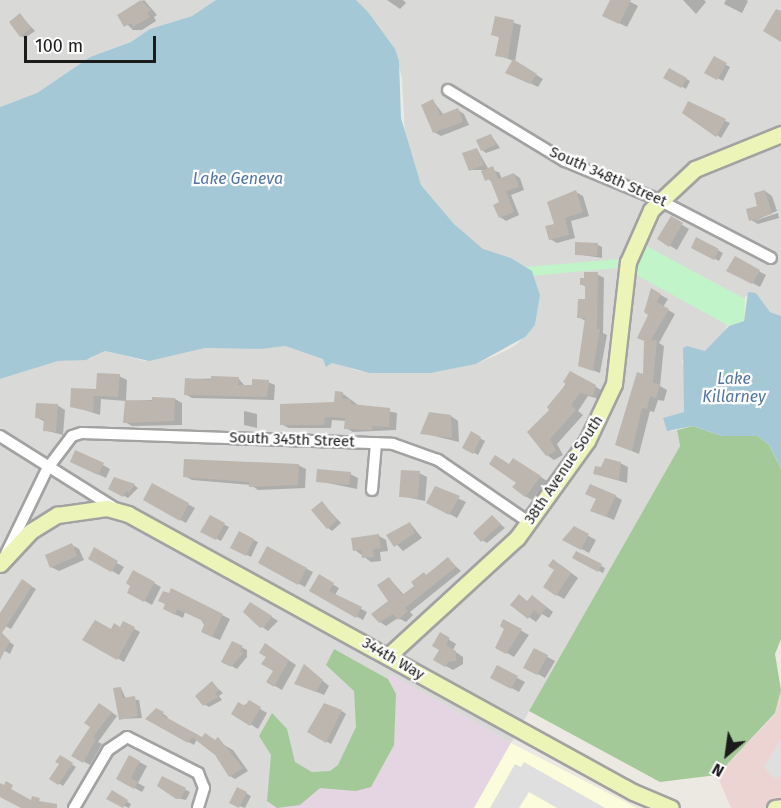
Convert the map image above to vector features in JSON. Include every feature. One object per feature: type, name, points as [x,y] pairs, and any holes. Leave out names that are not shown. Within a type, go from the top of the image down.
[{"type":"street","name":"South 348th Street","points":[[448,90],[565,161],[659,200],[771,258]]},
{"type":"street","name":"38th Avenue South","points":[[388,656],[494,562],[530,523],[587,441],[610,396],[629,261],[638,232],[659,200],[705,164],[781,134]]},
{"type":"street","name":"South 345th Street","points":[[2,560],[47,469],[72,436],[82,433],[376,443],[408,448],[438,460],[530,523]]},
{"type":"street","points":[[0,436],[38,458],[47,469],[117,510]]},
{"type":"street","points":[[372,490],[376,443]]},
{"type":"street","points":[[2,560],[48,519],[76,510],[117,510]]},
{"type":"street","name":"344th Way","points":[[117,510],[388,656],[633,792],[670,808]]},
{"type":"street","points":[[74,808],[105,753],[118,740],[136,738],[192,768],[203,779],[204,791],[198,808]]},
{"type":"street","points":[[775,808],[781,807]]},
{"type":"shaded area","points":[[0,0],[216,0],[192,16],[151,29],[131,42],[90,57],[37,93],[0,107]]},
{"type":"shaded area","points":[[356,0],[781,0],[781,316],[770,312],[756,293],[746,296],[715,345],[705,351],[690,347],[682,362],[686,374],[684,412],[663,419],[671,431],[677,430],[680,446],[511,743],[390,674],[337,776],[276,792],[267,808],[0,808],[0,379],[58,361],[90,359],[105,351],[145,361],[205,348],[262,349],[285,346],[359,371],[431,373],[476,364],[499,354],[516,345],[535,325],[540,295],[532,271],[511,258],[483,250],[454,224],[421,185],[405,138],[402,78],[395,49]]},
{"type":"shaded area","points":[[390,674],[511,743],[474,808],[267,808],[276,792],[337,776]]},
{"type":"shaded area","points":[[781,690],[781,808],[731,808],[717,775],[775,714]]},
{"type":"shaded area","points":[[781,739],[781,776],[774,778],[764,767]]},
{"type":"shaded area","points":[[511,743],[637,808],[474,808]]},
{"type":"shaded area","points":[[524,762],[605,808],[557,808],[529,792],[519,808],[490,808],[515,764],[521,767]]},
{"type":"green space","points":[[639,242],[745,299],[744,321],[729,326],[631,272]]},
{"type":"green space","points":[[619,259],[617,268],[532,276],[526,267]]},
{"type":"green space","points":[[693,426],[722,436],[758,436],[769,445],[781,469],[781,639],[775,654],[781,690],[775,713],[717,775],[660,782],[529,711],[680,446],[677,430]]},
{"type":"green space","points":[[334,649],[388,679],[396,694],[394,745],[371,787],[356,791],[320,788],[300,805],[277,808],[267,801],[271,755],[259,736],[272,713],[287,729],[295,762],[312,772],[330,771],[338,765],[356,727],[354,691],[326,665]]},
{"type":"water","name":"Lake Geneva","points":[[216,0],[356,0],[368,12],[395,49],[399,61],[401,118],[421,185],[454,224],[483,249],[511,258],[532,271],[540,295],[535,325],[525,337],[476,364],[431,373],[370,373],[332,363],[326,367],[323,359],[285,346],[262,349],[205,348],[149,361],[105,351],[86,360],[58,361],[0,379],[0,107],[37,93],[90,57],[131,42],[150,29],[192,16]]},
{"type":"water","name":"Lake Killarney","points":[[748,292],[756,293],[770,312],[781,316],[781,469],[769,445],[758,436],[722,436],[693,426],[667,431],[663,418],[684,412],[683,348],[687,346],[705,351],[729,326],[744,321]]},
{"type":"building","points":[[141,0],[151,10],[147,13],[150,17],[133,27],[131,23],[124,27],[117,15]]},
{"type":"building","points":[[610,0],[631,0],[619,24],[602,16]]},
{"type":"building","points":[[776,9],[781,11],[781,42],[763,31]]},
{"type":"building","points":[[20,13],[31,28],[20,37],[9,22]]},
{"type":"building","points":[[495,16],[514,20],[508,58],[495,56],[499,37],[491,35]]},
{"type":"building","points":[[714,56],[727,63],[717,80],[704,73]]},
{"type":"building","points":[[513,59],[537,74],[530,84],[505,73]]},
{"type":"building","points":[[669,68],[687,78],[681,88],[663,78]]},
{"type":"building","points":[[433,99],[440,115],[458,108],[463,122],[433,133],[421,105]]},
{"type":"building","points":[[688,101],[726,119],[716,137],[682,113]]},
{"type":"building","points":[[491,134],[496,145],[481,151],[476,140]]},
{"type":"building","points":[[477,148],[484,165],[469,171],[462,153]]},
{"type":"building","points":[[493,166],[498,179],[514,173],[519,187],[506,191],[514,212],[499,218],[493,205],[499,202],[490,179],[485,181],[481,171]]},
{"type":"building","points":[[576,190],[583,212],[565,218],[569,235],[549,240],[545,226],[554,224],[547,202]]},
{"type":"building","points":[[765,190],[772,214],[749,221],[746,209],[757,206],[754,193]]},
{"type":"building","points":[[671,216],[683,223],[669,247],[657,239]]},
{"type":"building","points":[[696,237],[719,249],[714,260],[691,248]]},
{"type":"building","points":[[575,242],[598,243],[597,256],[575,255]]},
{"type":"building","points":[[735,256],[760,270],[752,284],[726,271]]},
{"type":"building","points":[[584,272],[598,272],[597,329],[600,329],[593,371],[578,366],[585,318],[577,318],[578,299],[585,299],[585,285],[580,285],[580,278],[584,278]]},
{"type":"building","points":[[651,288],[661,294],[657,302],[669,309],[651,340],[657,340],[653,383],[660,384],[656,398],[650,396],[647,409],[642,408],[632,451],[615,445],[637,372],[643,374],[644,341],[637,338],[648,315],[644,312]]},
{"type":"building","points":[[570,371],[596,385],[593,396],[580,393],[571,405],[576,410],[550,439],[556,451],[546,456],[527,432],[549,410],[547,407],[566,384],[563,382]]},
{"type":"building","points":[[97,373],[120,374],[118,397],[94,396],[93,412],[70,407],[71,388],[96,389]]},
{"type":"building","points":[[211,376],[239,377],[238,385],[252,385],[252,379],[269,380],[267,397],[184,395],[185,378],[211,380]]},
{"type":"building","points":[[335,391],[343,392],[342,399],[351,399],[351,404],[390,408],[389,427],[372,426],[372,430],[344,429],[345,418],[325,417],[324,425],[280,425],[280,404],[334,402]]},
{"type":"building","points":[[152,397],[175,398],[174,421],[123,423],[125,400],[152,401]]},
{"type":"building","points":[[36,403],[58,404],[56,432],[43,431],[44,419],[35,418]]},
{"type":"building","points":[[429,412],[451,415],[452,438],[420,434]]},
{"type":"building","points":[[471,431],[481,437],[473,454],[462,448]]},
{"type":"building","points":[[75,450],[104,463],[98,475],[70,462]]},
{"type":"building","points":[[495,455],[509,464],[513,458],[541,476],[525,497],[512,487],[516,483],[489,464]]},
{"type":"building","points":[[605,458],[621,462],[619,480],[593,474],[595,466],[601,467]]},
{"type":"building","points":[[184,459],[299,464],[298,485],[249,487],[249,482],[183,477]]},
{"type":"building","points":[[317,469],[351,472],[349,485],[316,482]]},
{"type":"building","points":[[401,470],[420,471],[418,498],[399,497]]},
{"type":"building","points":[[114,477],[135,484],[129,493],[126,491],[123,497],[108,489]]},
{"type":"building","points":[[152,483],[189,503],[180,521],[143,500]]},
{"type":"building","points":[[590,484],[616,495],[606,517],[590,511],[596,499],[585,494]]},
{"type":"building","points":[[435,486],[460,496],[449,515],[426,503]]},
{"type":"building","points":[[322,501],[337,520],[327,529],[311,510]]},
{"type":"building","points":[[210,515],[225,523],[216,540],[200,532]]},
{"type":"building","points":[[492,515],[501,524],[481,542],[473,533]]},
{"type":"building","points":[[410,522],[415,533],[394,547],[386,535]]},
{"type":"building","points":[[574,526],[589,534],[581,550],[562,540]]},
{"type":"building","points":[[239,531],[254,539],[246,556],[230,548]]},
{"type":"building","points":[[379,534],[381,548],[373,549],[374,557],[362,558],[361,550],[353,551],[351,538]]},
{"type":"building","points":[[72,543],[77,556],[50,568],[45,555]]},
{"type":"building","points":[[267,546],[307,568],[298,585],[258,563]]},
{"type":"building","points":[[94,547],[118,561],[111,572],[88,559]]},
{"type":"building","points":[[576,551],[602,564],[598,572],[572,558]]},
{"type":"building","points":[[448,557],[456,567],[405,608],[408,611],[398,620],[393,614],[379,623],[371,614],[388,601],[377,585],[389,577],[402,595],[414,586],[411,582],[424,572],[426,575]]},
{"type":"building","points":[[553,559],[571,573],[556,596],[543,587],[554,570],[548,566]]},
{"type":"building","points":[[133,570],[155,582],[144,602],[127,593],[130,586],[126,583]]},
{"type":"building","points":[[319,574],[334,583],[329,591],[362,607],[356,618],[309,591]]},
{"type":"building","points":[[22,579],[32,586],[2,633],[10,641],[0,660],[0,613]]},
{"type":"building","points":[[171,588],[223,614],[212,637],[201,632],[204,625],[201,620],[177,609],[175,615],[163,609],[165,604],[158,601],[163,591],[169,593]]},
{"type":"building","points":[[519,594],[527,601],[532,595],[547,607],[540,615],[534,610],[528,619],[510,605]]},
{"type":"building","points":[[250,602],[272,616],[265,626],[260,628],[243,612]]},
{"type":"building","points":[[503,619],[522,629],[506,654],[495,648],[504,629],[500,626]]},
{"type":"building","points":[[95,620],[111,629],[114,623],[120,627],[123,621],[135,627],[117,660],[82,640]]},
{"type":"building","points":[[440,632],[450,638],[446,645],[456,651],[456,661],[448,662],[445,667],[433,660],[439,650],[432,646]]},
{"type":"building","points":[[232,641],[243,646],[240,651],[243,653],[231,667],[221,662]]},
{"type":"building","points":[[265,643],[289,660],[274,687],[266,682],[273,671],[261,664],[266,657],[259,653]]},
{"type":"building","points":[[534,648],[548,655],[537,675],[523,668]]},
{"type":"building","points":[[304,664],[323,680],[316,692],[294,684]]},
{"type":"building","points":[[497,665],[518,676],[511,689],[490,678]]},
{"type":"building","points":[[212,681],[219,690],[215,693],[218,697],[203,706],[195,696]]},
{"type":"building","points":[[121,687],[122,698],[135,696],[138,716],[119,720],[113,688]]},
{"type":"building","points":[[249,700],[261,707],[250,726],[231,714],[238,702],[245,706]]},
{"type":"building","points":[[99,703],[112,712],[93,737],[96,739],[83,763],[71,756],[90,727],[84,723]]},
{"type":"building","points":[[324,703],[342,710],[326,743],[307,732]]},
{"type":"building","points":[[156,708],[164,712],[162,715],[202,737],[205,733],[215,740],[218,737],[243,768],[229,777],[215,755],[192,737],[188,743],[145,719]]},
{"type":"building","points":[[60,755],[73,763],[58,785],[49,779],[59,764],[55,762]]},
{"type":"building","points":[[129,755],[140,761],[131,778],[138,782],[134,789],[116,779]]},
{"type":"building","points":[[162,776],[186,788],[181,798],[176,799],[157,786]]},
{"type":"building","points":[[6,781],[13,785],[11,789],[31,800],[32,796],[40,798],[39,801],[57,804],[57,808],[21,808],[0,797],[0,783],[4,785]]},
{"type":"building","points":[[237,787],[247,792],[239,808],[229,803]]},
{"type":"building","points":[[112,790],[128,800],[123,808],[106,799]]}]
